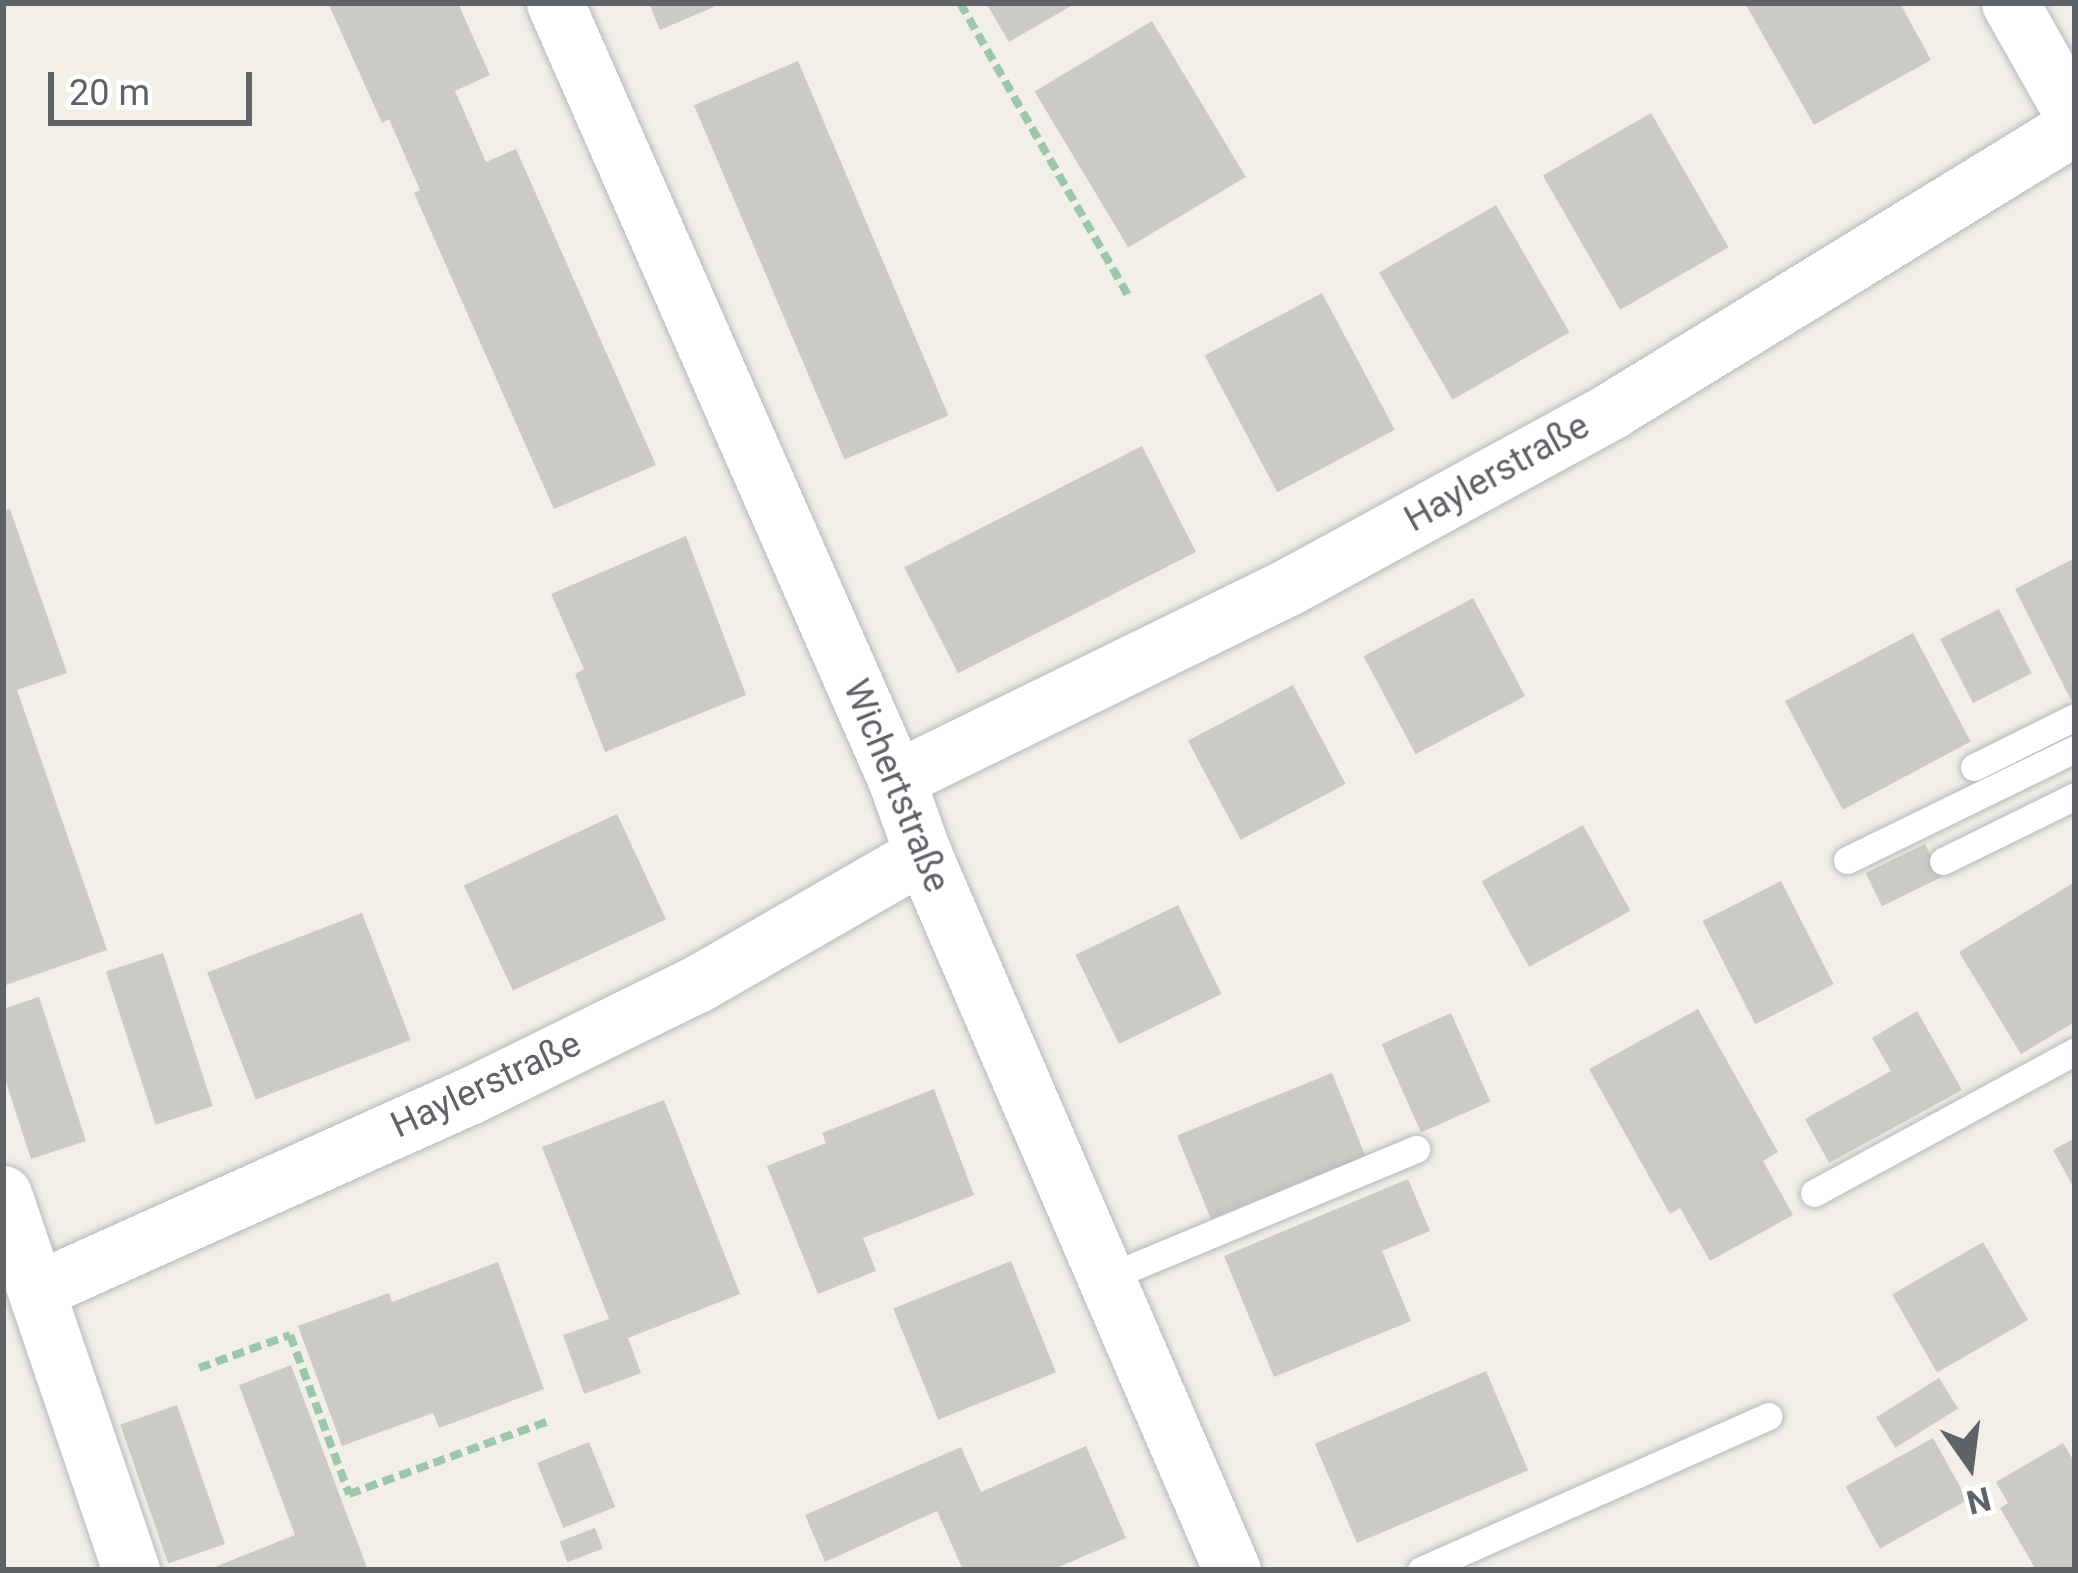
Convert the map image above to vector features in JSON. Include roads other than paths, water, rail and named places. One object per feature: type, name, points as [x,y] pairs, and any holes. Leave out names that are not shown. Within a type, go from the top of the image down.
[{"type":"street","name":"Wichertstraße","points":[[555,3],[896,779],[923,854],[1232,1570]]},
{"type":"street","points":[[2010,3],[2075,122]]},
{"type":"street","name":"Haylerstraße","points":[[896,779],[1288,586],[1612,410],[2075,122]]},
{"type":"street","name":"Haylerstraße","points":[[37,1290],[469,1096],[656,1004],[923,854]]},
{"type":"street","points":[[3,1194],[131,1570]]},
{"type":"lane","points":[[1974,767],[2075,718]]},
{"type":"lane","points":[[1847,860],[2075,748]]},
{"type":"lane","points":[[1943,861],[2075,796]]},
{"type":"lane","points":[[1814,1193],[2075,1051]]},
{"type":"lane","points":[[1106,1278],[1416,1149]]},
{"type":"lane","points":[[1421,1570],[1768,1416]]}]
